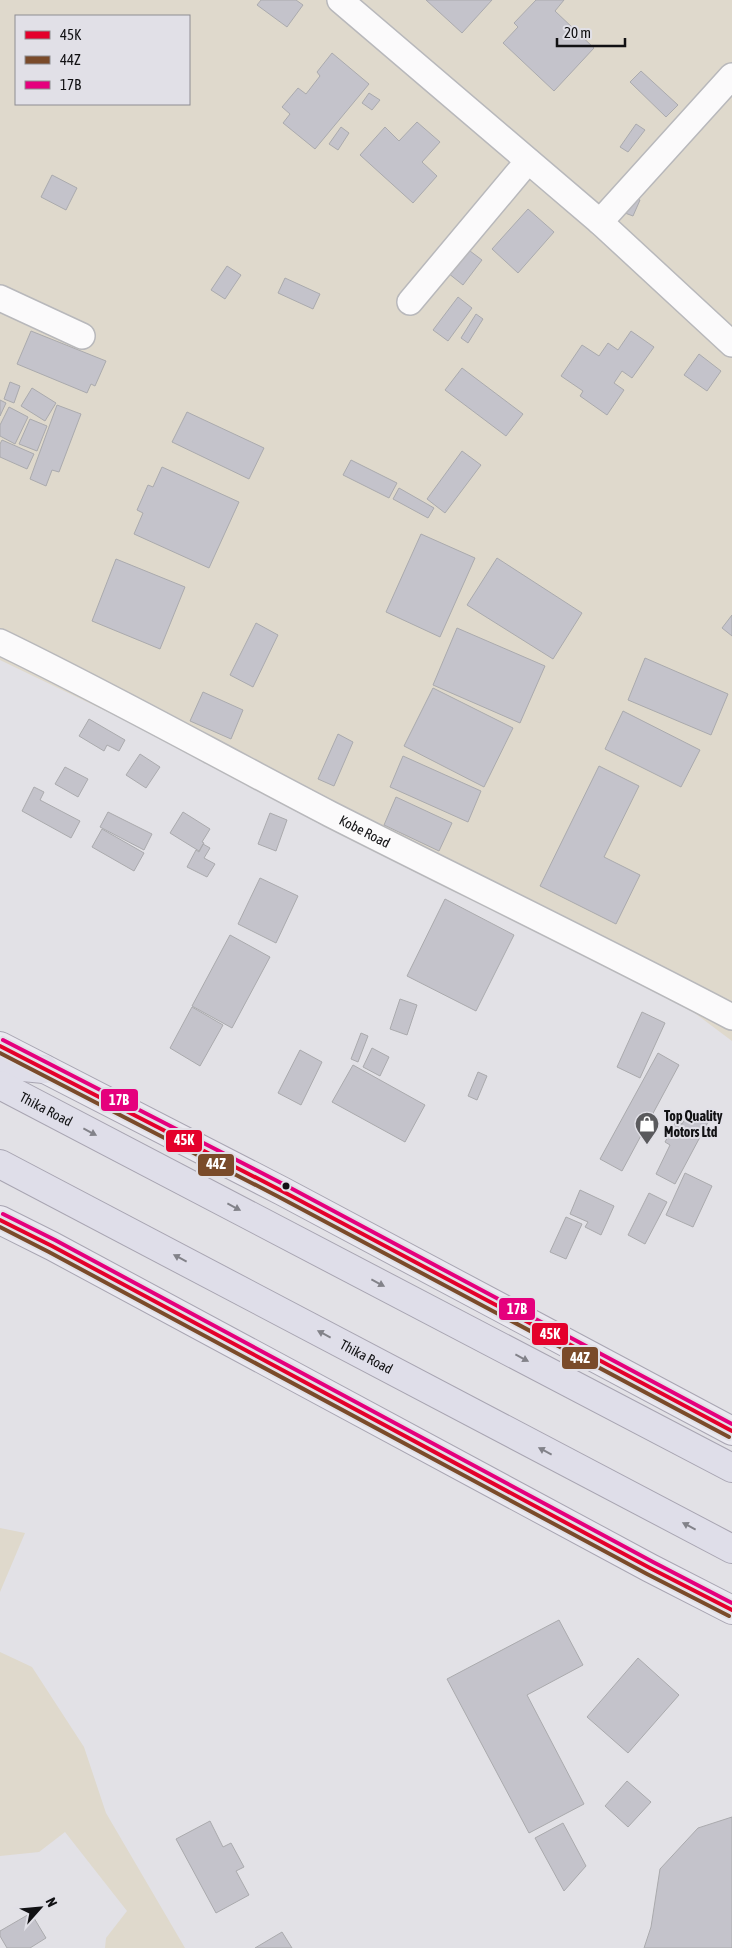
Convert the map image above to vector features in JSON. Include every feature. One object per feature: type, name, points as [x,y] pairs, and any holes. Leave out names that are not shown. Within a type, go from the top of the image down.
[{"type":"highway","points":[[0,1065],[44,1069]]},
{"type":"highway","name":"Thika Road","points":[[0,1085],[732,1468]]},
{"type":"highway","name":"Thika Road","points":[[0,1164],[732,1549]]},
{"type":"main road","points":[[0,1046],[282,1191],[731,1428]]},
{"type":"main road","points":[[0,1220],[52,1246],[650,1568],[732,1610]]},
{"type":"street","points":[[340,0],[600,222],[732,344]]},
{"type":"street","points":[[600,222],[732,76]]},
{"type":"street","points":[[410,302],[528,161]]},
{"type":"street","points":[[0,298],[82,336]]},
{"type":"street","name":"Kobe Road","points":[[0,642],[71,677],[330,814],[732,1017]]},
{"type":"shaded area","points":[[0,0],[732,0],[732,1041],[628,963],[0,660]]},
{"type":"shaded area","points":[[0,1528],[25,1533],[0,1592]]},
{"type":"shaded area","points":[[0,1652],[32,1667],[84,1747],[106,1813],[185,1948],[105,1948],[106,1938],[127,1911],[65,1832],[39,1852],[0,1856]]},
{"type":"building","points":[[261,0],[296,0],[303,5],[287,27],[257,5]]},
{"type":"building","points":[[426,0],[492,0],[462,33]]},
{"type":"building","points":[[536,0],[564,0],[555,11],[594,48],[554,91],[503,43],[518,27],[514,23]]},
{"type":"building","points":[[332,53],[369,84],[315,149],[283,123],[290,114],[282,107],[298,88],[306,94],[320,76],[317,72]]},
{"type":"building","points":[[641,71],[678,105],[666,117],[630,82]]},
{"type":"building","points":[[369,93],[380,100],[372,110],[362,103]]},
{"type":"building","points":[[417,122],[440,142],[422,162],[437,176],[413,203],[360,155],[385,127],[399,141]]},
{"type":"building","points":[[636,124],[645,130],[628,152],[620,147]]},
{"type":"building","points":[[341,127],[349,133],[338,150],[329,144]]},
{"type":"building","points":[[52,175],[77,188],[66,210],[41,197]]},
{"type":"building","points":[[632,196],[640,200],[633,216],[625,213]]},
{"type":"building","points":[[528,209],[554,232],[518,273],[492,249]]},
{"type":"building","points":[[466,248],[482,260],[463,285],[448,273]]},
{"type":"building","points":[[227,266],[241,275],[225,299],[211,290]]},
{"type":"building","points":[[285,278],[320,294],[313,309],[278,293]]},
{"type":"building","points":[[458,297],[472,308],[448,341],[433,330]]},
{"type":"building","points":[[476,314],[483,319],[468,343],[461,338]]},
{"type":"building","points":[[31,331],[106,361],[95,386],[91,384],[87,393],[17,364]]},
{"type":"building","points":[[631,331],[654,347],[632,378],[622,371],[614,383],[624,390],[607,415],[580,396],[583,391],[561,376],[582,345],[599,356],[608,343],[618,350]]},
{"type":"building","points":[[699,354],[721,371],[707,391],[684,375]]},
{"type":"building","points":[[462,368],[523,414],[506,436],[445,390]]},
{"type":"building","points":[[10,382],[20,386],[14,403],[4,399]]},
{"type":"building","points":[[32,388],[56,403],[45,421],[21,406]]},
{"type":"building","points":[[0,400],[6,403],[0,416]]},
{"type":"building","points":[[57,405],[81,414],[59,472],[52,470],[46,486],[30,479]]},
{"type":"building","points":[[9,407],[28,417],[15,444],[0,436],[0,425]]},
{"type":"building","points":[[187,412],[264,448],[249,479],[172,442]]},
{"type":"building","points":[[30,419],[47,426],[37,451],[19,444]]},
{"type":"building","points":[[2,440],[34,454],[27,469],[0,457],[0,444]]},
{"type":"building","points":[[462,451],[481,465],[445,513],[427,499]]},
{"type":"building","points":[[351,460],[397,483],[389,498],[343,475]]},
{"type":"building","points":[[162,467],[239,502],[209,568],[134,534],[143,513],[137,510],[148,485],[153,487]]},
{"type":"building","points":[[399,488],[434,508],[428,518],[393,499]]},
{"type":"building","points":[[421,534],[475,558],[440,637],[386,612]]},
{"type":"building","points":[[497,558],[582,613],[553,659],[467,605]]},
{"type":"building","points":[[116,559],[185,587],[160,649],[92,621]]},
{"type":"building","points":[[732,615],[732,636],[722,628]]},
{"type":"building","points":[[256,623],[278,635],[253,687],[230,675]]},
{"type":"building","points":[[457,628],[545,666],[520,723],[433,685]]},
{"type":"building","points":[[645,658],[728,694],[711,735],[628,700]]},
{"type":"building","points":[[433,688],[513,728],[484,787],[404,746]]},
{"type":"building","points":[[203,692],[243,710],[231,739],[190,721]]},
{"type":"building","points":[[623,711],[700,750],[681,787],[605,749]]},
{"type":"building","points":[[89,719],[125,740],[119,751],[107,745],[104,751],[79,736]]},
{"type":"building","points":[[338,734],[353,742],[334,786],[318,779]]},
{"type":"building","points":[[140,754],[160,767],[146,788],[126,775]]},
{"type":"building","points":[[403,756],[481,791],[468,822],[390,787]]},
{"type":"building","points":[[599,766],[639,786],[604,857],[640,875],[616,924],[540,886]]},
{"type":"building","points":[[65,767],[88,779],[78,797],[55,784]]},
{"type":"building","points":[[34,787],[44,792],[40,800],[80,821],[71,838],[22,811]]},
{"type":"building","points":[[396,797],[452,823],[439,851],[384,825]]},
{"type":"building","points":[[108,812],[152,834],[144,850],[100,827]]},
{"type":"building","points":[[183,812],[210,829],[199,851],[170,833]]},
{"type":"building","points":[[270,813],[287,820],[276,851],[258,844]]},
{"type":"building","points":[[102,829],[144,853],[134,871],[92,847]]},
{"type":"building","points":[[203,844],[210,848],[204,858],[215,864],[207,877],[187,867],[196,850],[199,852]]},
{"type":"building","points":[[260,878],[298,896],[276,943],[238,924]]},
{"type":"building","points":[[445,899],[514,935],[476,1011],[407,976]]},
{"type":"building","points":[[230,935],[270,957],[232,1028],[192,1006]]},
{"type":"building","points":[[400,999],[417,1005],[407,1035],[390,1029]]},
{"type":"building","points":[[192,1007],[223,1025],[200,1066],[170,1048]]},
{"type":"building","points":[[642,1012],[665,1023],[640,1078],[617,1067]]},
{"type":"building","points":[[361,1033],[368,1036],[358,1062],[351,1059]]},
{"type":"building","points":[[372,1048],[389,1057],[380,1076],[363,1067]]},
{"type":"building","points":[[300,1050],[322,1062],[301,1105],[278,1093]]},
{"type":"building","points":[[658,1053],[679,1065],[622,1171],[600,1159]]},
{"type":"building","points":[[353,1065],[425,1105],[405,1142],[332,1102]]},
{"type":"building","points":[[478,1072],[487,1076],[477,1100],[468,1096]]},
{"type":"building","points":[[689,1112],[708,1122],[675,1184],[656,1174],[670,1145],[665,1142],[676,1121],[682,1124]]},
{"type":"building","points":[[685,1173],[712,1186],[693,1227],[666,1215]]},
{"type":"building","points":[[580,1190],[614,1206],[601,1235],[585,1227],[588,1222],[570,1214]]},
{"type":"building","points":[[649,1193],[667,1202],[645,1244],[628,1235]]},
{"type":"building","points":[[566,1217],[582,1224],[566,1259],[550,1252]]},
{"type":"building","points":[[559,1620],[583,1665],[527,1695],[584,1804],[529,1833],[447,1679]]},
{"type":"building","points":[[638,1658],[679,1695],[628,1753],[587,1717]]},
{"type":"building","points":[[627,1781],[651,1802],[628,1827],[605,1806]]},
{"type":"building","points":[[732,1817],[732,1948],[644,1948],[651,1927],[660,1869],[698,1828]]},
{"type":"building","points":[[210,1821],[223,1847],[231,1843],[244,1867],[236,1871],[249,1895],[216,1913],[176,1839]]},
{"type":"building","points":[[563,1823],[586,1866],[564,1891],[535,1838]]},
{"type":"building","points":[[31,1913],[46,1938],[30,1948],[7,1948],[0,1936],[0,1931]]},
{"type":"building","points":[[282,1932],[292,1948],[255,1948]]},
{"type":"transit line","name":"17B","points":[[3,1040],[285,1185],[732,1424]]},
{"type":"transit line","name":"45K","points":[[0,1046],[282,1191],[732,1431]]},
{"type":"transit line","name":"44Z","points":[[0,1053],[279,1197],[729,1437]]},
{"type":"transit line","name":"17B","points":[[3,1214],[55,1240],[732,1603]]},
{"type":"transit line","name":"45K","points":[[0,1220],[52,1246],[650,1568],[732,1610]]},
{"type":"transit line","name":"44Z","points":[[0,1227],[647,1574],[729,1616]]},
{"type":"place","name":"Top Quality Motors Ltd","points":[[647,1145]]}]
